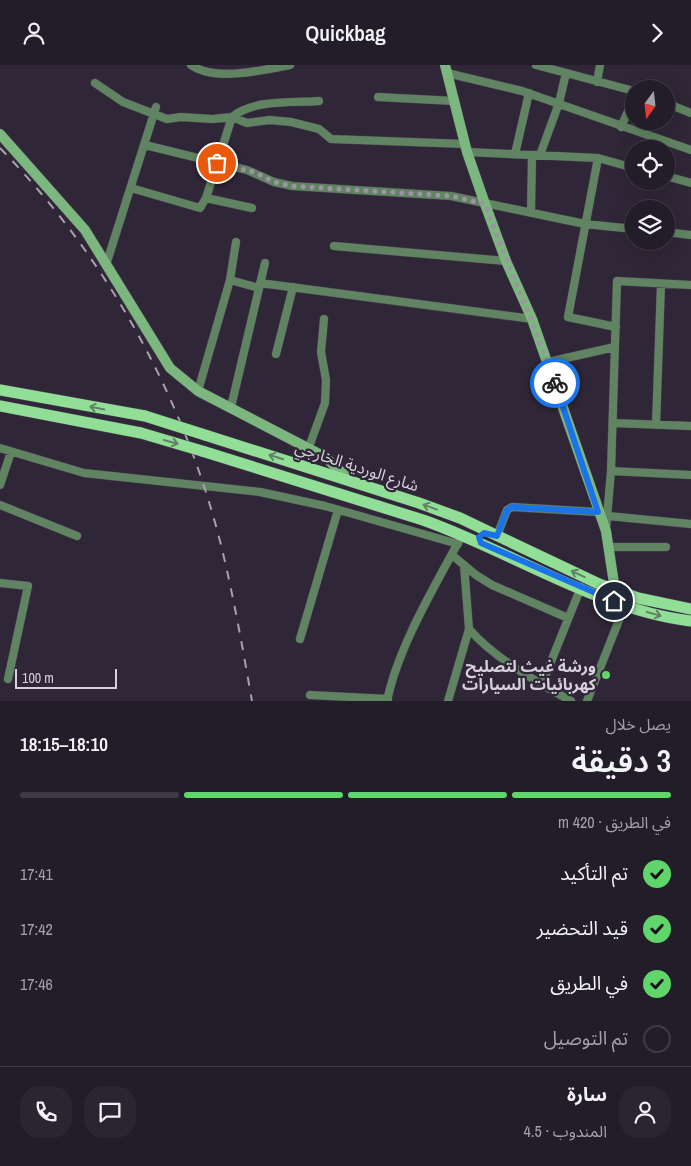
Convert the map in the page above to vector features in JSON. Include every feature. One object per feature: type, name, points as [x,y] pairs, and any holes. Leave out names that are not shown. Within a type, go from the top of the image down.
[{"type":"main road","name":"شارع الوردية الخارجي","points":[[0,390],[145,417],[205,435],[460,518],[615,590],[663,604],[691,609]]},
{"type":"main road","name":"شارع الوردية الخارجي","points":[[0,405],[140,433],[202,451],[451,530],[460,539],[481,543],[625,605],[662,616],[691,621]]},
{"type":"main road","points":[[451,530],[460,531],[463,529],[464,525],[460,518]]},
{"type":"main road","points":[[481,543],[480,535],[494,534]]},
{"type":"street","points":[[191,65],[230,74],[290,65]]},
{"type":"street","points":[[229,65],[230,74]]},
{"type":"street","points":[[536,65],[625,89]]},
{"type":"street","points":[[597,81],[600,65]]},
{"type":"street","points":[[446,69],[529,93],[691,150]]},
{"type":"street","points":[[446,69],[466,148],[485,204],[506,261],[532,319],[603,514],[610,547],[615,590]]},
{"type":"street","points":[[540,155],[559,103],[566,73]]},
{"type":"street","points":[[95,83],[123,101],[155,111],[167,119],[181,117],[212,119],[232,117],[247,123],[270,120],[299,123],[319,129],[331,139],[466,148],[515,154],[598,158],[625,165]]},
{"type":"street","points":[[515,154],[529,93]]},
{"type":"street","points":[[378,97],[454,101]]},
{"type":"street","points":[[131,188],[197,208],[203,205],[206,198],[232,117],[241,110],[256,106],[319,101]]},
{"type":"street","points":[[675,107],[691,113]]},
{"type":"street","points":[[106,265],[155,111]]},
{"type":"street","points":[[622,127],[625,120]]},
{"type":"street","points":[[0,134],[85,230],[170,368],[198,391],[309,447],[336,465],[352,482]]},
{"type":"street","points":[[145,145],[254,172],[274,182],[292,186],[451,196],[585,224],[625,228]]},
{"type":"street","points":[[531,213],[532,155]]},
{"type":"street","points":[[598,158],[568,317],[616,327]]},
{"type":"street","points":[[675,179],[691,183]]},
{"type":"street","points":[[206,198],[252,208]]},
{"type":"street","points":[[675,233],[691,235]]},
{"type":"street","points":[[198,391],[230,280],[236,242]]},
{"type":"street","points":[[334,246],[506,261]]},
{"type":"street","points":[[231,407],[265,263]]},
{"type":"street","points":[[230,280],[532,319]]},
{"type":"street","points":[[603,514],[612,471],[617,281],[691,285]]},
{"type":"street","points":[[656,425],[661,283]]},
{"type":"street","points":[[276,354],[293,287]]},
{"type":"street","points":[[309,447],[325,403],[326,381],[321,351],[324,319]]},
{"type":"street","points":[[548,362],[615,347]]},
{"type":"street","points":[[613,423],[691,425]]},
{"type":"street","points":[[0,448],[84,473],[260,492],[460,539],[418,618],[387,700],[310,695]]},
{"type":"street","points":[[0,485],[11,452]]},
{"type":"street","points":[[612,471],[691,475]]},
{"type":"street","points":[[0,505],[77,536]]},
{"type":"street","points":[[494,534],[507,510],[512,507],[603,514],[691,524]]},
{"type":"street","points":[[300,639],[338,510]]},
{"type":"street","points":[[610,547],[666,547]]},
{"type":"street","points":[[452,555],[492,585],[568,618]]},
{"type":"street","points":[[448,701],[469,629],[464,565]]},
{"type":"street","points":[[0,583],[28,586],[8,679]]},
{"type":"street","points":[[542,684],[581,587]]},
{"type":"street","points":[[587,701],[625,605]]},
{"type":"street","points":[[469,629],[487,646],[542,684],[571,701]]},
{"type":"railway","points":[[0,148],[39,191],[75,236],[108,284],[138,334],[164,385],[187,439],[206,493],[222,549],[252,701]]},
{"type":"way so far","points":[[217,163],[254,172],[274,182],[304,188],[451,196],[485,204],[506,261],[532,319],[555,383]]},
{"type":"place","name":"ورشة غيث لتصليح كهربائيات السيارات","points":[[606,675]]},
{"type":"route","points":[[555,383],[598,512],[512,507],[507,510],[497,536],[491,533],[482,533],[479,537],[481,543],[614,601]]}]
